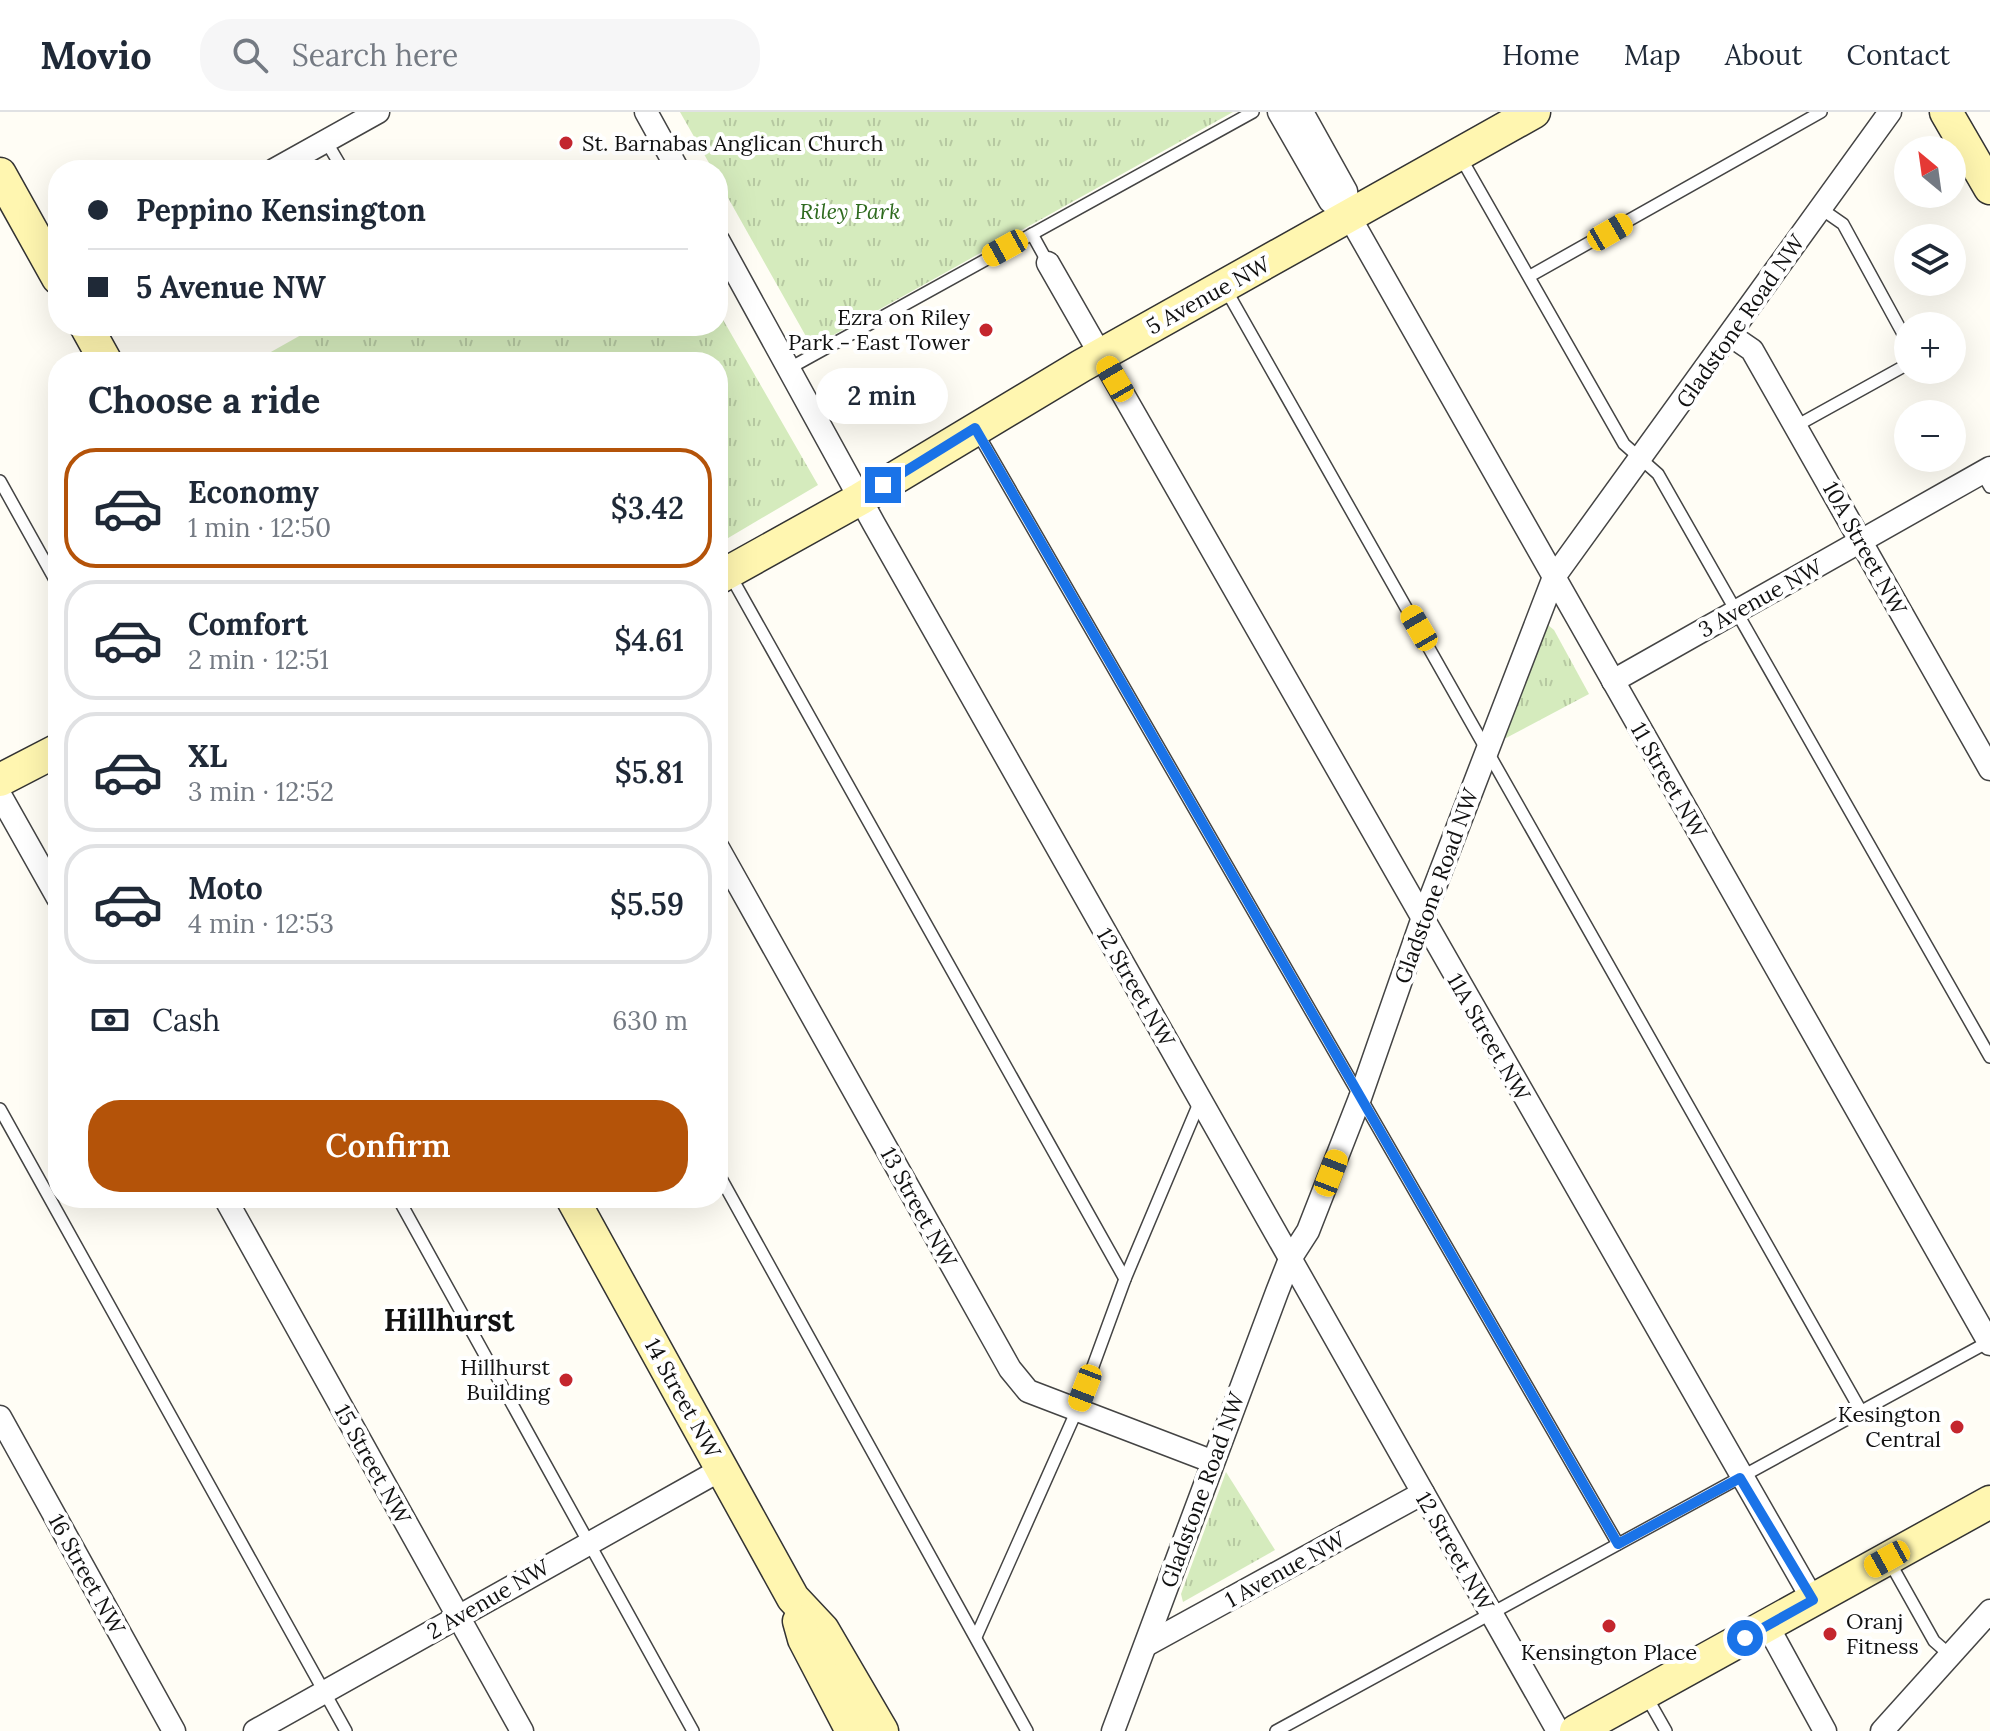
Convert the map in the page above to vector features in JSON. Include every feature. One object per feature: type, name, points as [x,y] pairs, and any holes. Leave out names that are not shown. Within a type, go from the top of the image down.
[{"type":"street","points":[[292,160],[378,112]]},
{"type":"street","points":[[646,112],[672,160]]},
{"type":"street","name":"11 Street NW","points":[[1279,112],[1330,201],[1349,216],[1990,1342]]},
{"type":"street","name":"11 Street NW","points":[[1302,112],[1346,191],[1349,216]]},
{"type":"street","name":"5 Avenue NW","points":[[728,572],[860,499],[1101,355],[1534,112]]},
{"type":"street","name":"Gladstone Road NW","points":[[1113,1731],[1211,1461],[1290,1259],[1308,1231],[1360,1098],[1422,920],[1554,577],[1890,112]]},
{"type":"street","points":[[1946,112],[1990,188]]},
{"type":"street","points":[[0,174],[48,260]]},
{"type":"street","name":"12 Street NW","points":[[728,258],[860,499],[1558,1731]]},
{"type":"street","name":"11A Street NW","points":[[1048,263],[1740,1478],[1813,1600]]},
{"type":"street","name":"10A Street NW","points":[[1730,335],[1752,350],[1990,769]]},
{"type":"street","name":"3 Avenue NW","points":[[1613,681],[1861,541],[1987,476]]},
{"type":"street","points":[[0,780],[48,755]]},
{"type":"street","points":[[0,795],[48,880]]},
{"type":"street","name":"13 Street NW","points":[[728,866],[1010,1369],[1028,1391],[1211,1461]]},
{"type":"street","name":"15 Street NW","points":[[231,1208],[522,1731]]},
{"type":"street","name":"14 Street NW","points":[[578,1208],[793,1598],[804,1639],[852,1731]]},
{"type":"street","name":"16 Street NW","points":[[0,1417],[174,1731]]},
{"type":"street","name":"2 Avenue NW","points":[[255,1731],[722,1469]]},
{"type":"street","name":"1 Avenue NW","points":[[1146,1645],[1423,1493]]},
{"type":"street","points":[[1576,1731],[1990,1502]]},
{"type":"street","name":"14 Street NW","points":[[793,1598],[823,1630],[882,1731]]},
{"type":"street","points":[[1882,1731],[1990,1611]]},
{"type":"street","points":[[1767,1625],[1825,1731]]},
{"type":"lane","points":[[788,369],[1253,112]]},
{"type":"lane","points":[[1530,276],[1821,112]]},
{"type":"lane","points":[[326,141],[337,160]]},
{"type":"lane","points":[[1459,154],[1624,444],[1658,474],[1990,1057]]},
{"type":"lane","points":[[1820,208],[1843,224],[1894,317]]},
{"type":"lane","points":[[1032,234],[1048,263]]},
{"type":"lane","points":[[1224,286],[1861,1411]]},
{"type":"lane","points":[[1796,426],[1894,372]]},
{"type":"lane","points":[[975,428],[1618,1544]]},
{"type":"lane","points":[[0,481],[48,567]]},
{"type":"lane","points":[[728,584],[1125,1279]]},
{"type":"lane","points":[[976,1637],[1077,1410],[1125,1279],[1200,1100]]},
{"type":"lane","points":[[0,1109],[48,1195]]},
{"type":"lane","points":[[728,1191],[1027,1731]]},
{"type":"lane","points":[[55,1208],[346,1731]]},
{"type":"lane","points":[[404,1208],[693,1731]]},
{"type":"lane","points":[[1276,1731],[1990,1342]]},
{"type":"lane","points":[[1887,1559],[1934,1641],[1950,1655]]},
{"type":"lane","points":[[1645,1693],[1666,1731]]},
{"type":"green space","name":"Riley Park","points":[[680,112],[1233,112],[812,347],[728,198],[728,160],[707,160]]},
{"type":"green space","points":[[728,328],[818,485],[728,538],[728,352],[271,352],[299,336],[728,336]]},
{"type":"green space","points":[[1548,625],[1554,630],[1589,694],[1506,738],[1501,737],[1543,627]]},
{"type":"green space","points":[[1226,1472],[1275,1550],[1183,1602],[1181,1594]]},
{"type":"place","name":"St. Barnabas Anglican Church","points":[[566,143]]},
{"type":"place","name":"Ezra on Riley Park - East Tower","points":[[986,330]]},
{"type":"place","name":"Hillhurst Building","points":[[566,1380]]},
{"type":"place","name":"Kesington Central","points":[[1957,1427]]},
{"type":"place","name":"Kensington Place","points":[[1609,1626]]},
{"type":"place","name":"Oranj Fitness","points":[[1830,1634]]},
{"type":"district","name":"Hillhurst","points":[[449,1320]]},
{"type":"route","points":[[883,485],[975,428],[1618,1544],[1740,1478],[1813,1600],[1745,1638]]}]
